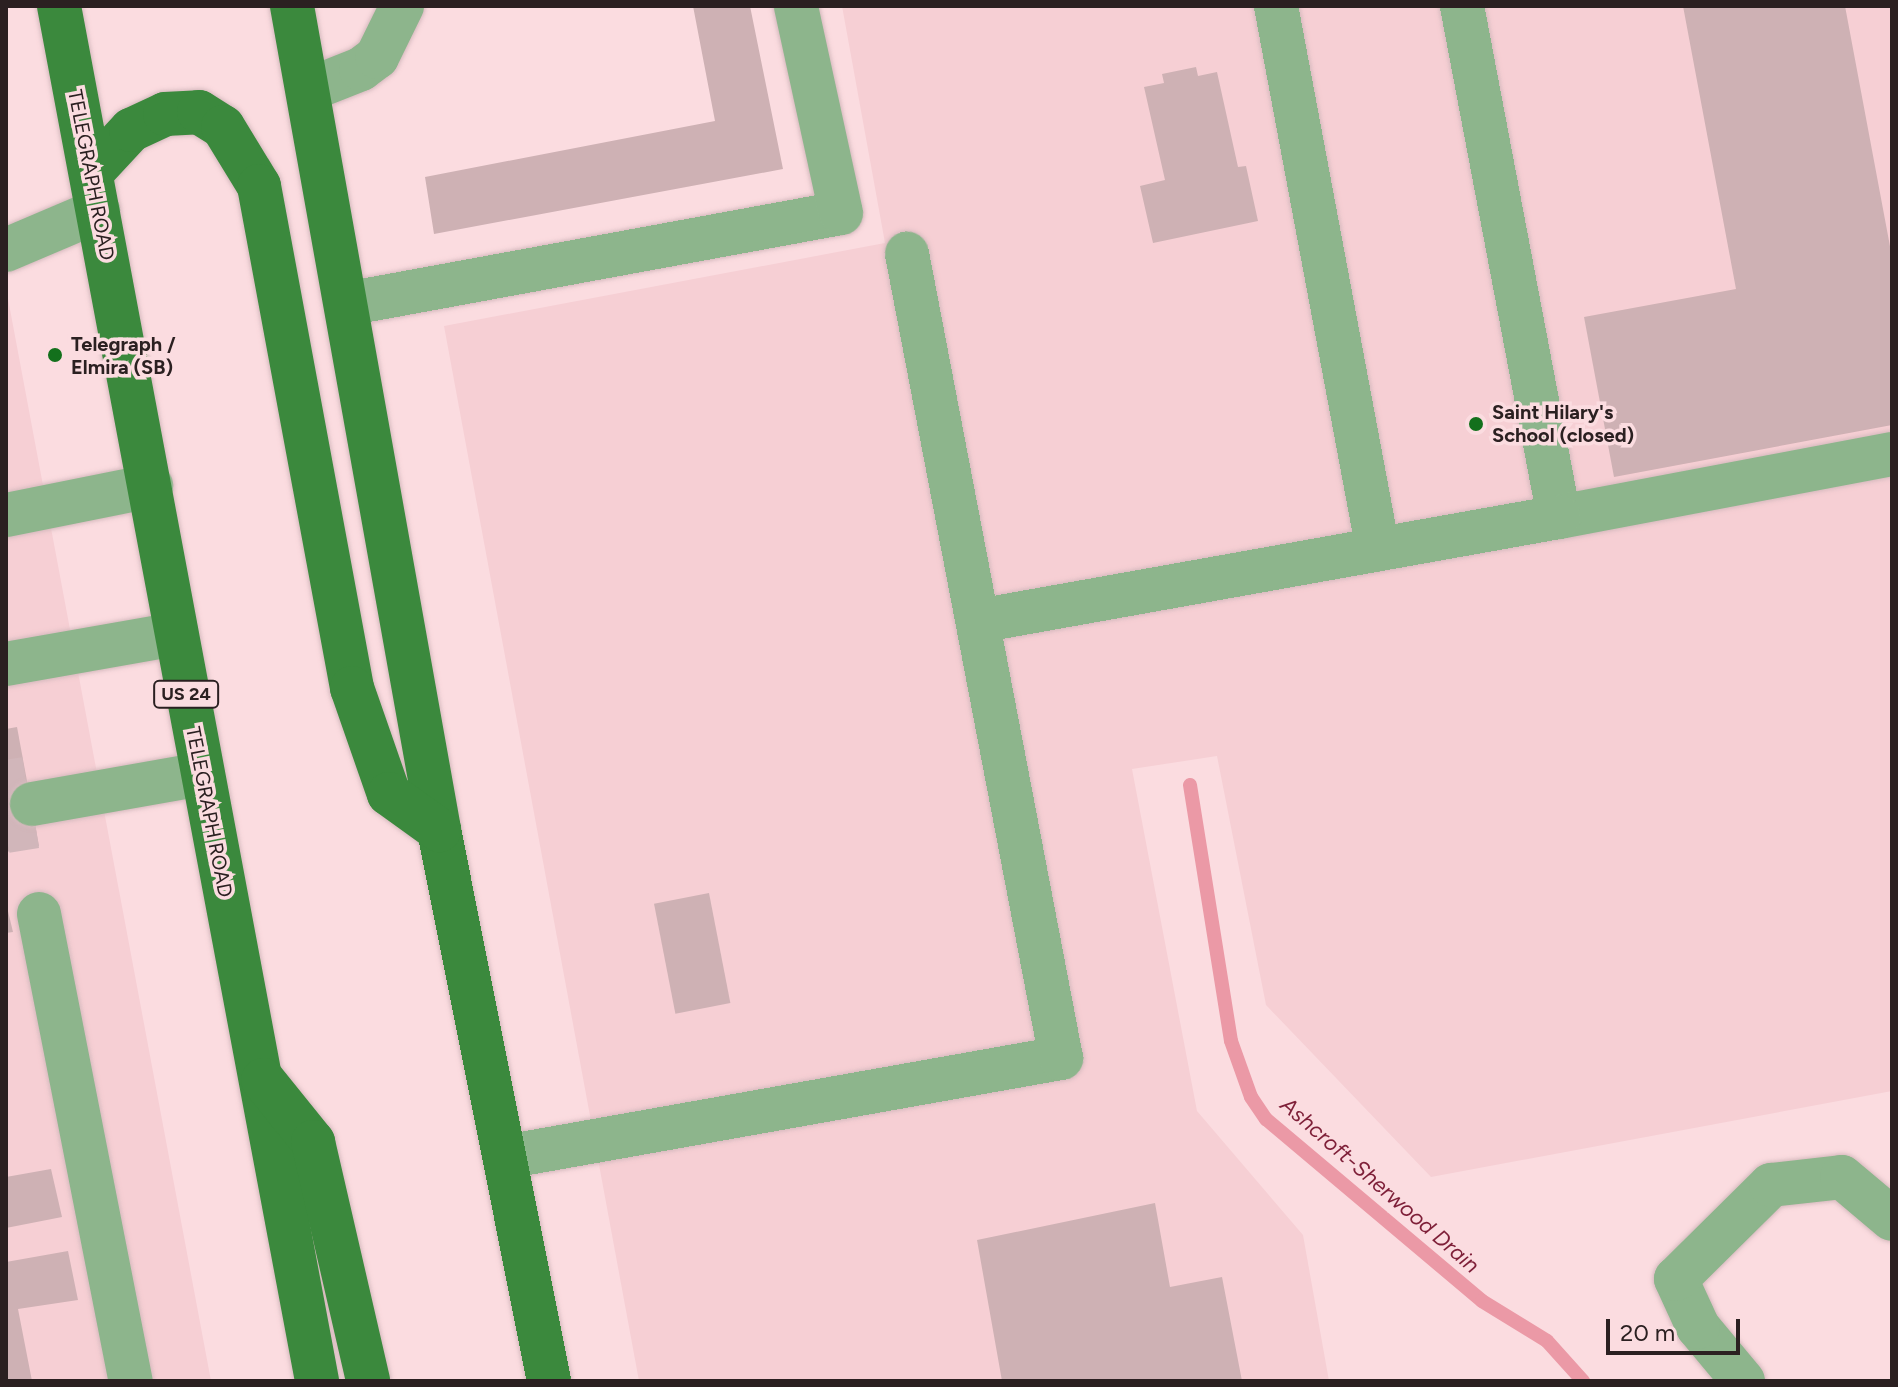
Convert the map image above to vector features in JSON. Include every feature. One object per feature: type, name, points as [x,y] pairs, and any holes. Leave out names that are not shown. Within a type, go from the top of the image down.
[{"type":"main road","name":"TELEGRAPH ROAD","points":[[59,6],[317,1381]]},
{"type":"main road","points":[[292,6],[439,830],[549,1381]]},
{"type":"main road","points":[[95,192],[131,130],[165,114],[199,112],[223,127],[259,186],[352,688],[389,794],[439,830]]},
{"type":"main road","points":[[259,1076],[313,1142],[368,1381]]},
{"type":"lane","points":[[308,90],[361,69],[377,57],[402,6]]},
{"type":"lane","points":[[346,304],[841,213],[796,6]]},
{"type":"lane","points":[[1276,6],[1378,550]]},
{"type":"lane","points":[[1462,6],[1559,517]]},
{"type":"lane","points":[[6,250],[95,192]]},
{"type":"lane","points":[[505,1157],[1061,1058],[907,254]]},
{"type":"lane","points":[[978,621],[1892,454]]},
{"type":"lane","points":[[6,515],[151,486]]},
{"type":"lane","points":[[6,664],[176,634]]},
{"type":"lane","points":[[31,803],[202,774]]},
{"type":"lane","points":[[39,914],[131,1381]]},
{"type":"lane","points":[[1743,1381],[1698,1327],[1676,1279],[1771,1185],[1842,1177],[1892,1219]]},
{"type":"shaded area","points":[[842,6],[1892,6],[1892,1091],[1431,1177],[1266,1005],[1217,756],[1132,769],[1197,1111],[1303,1235],[1329,1381],[639,1381],[444,326],[885,243]]},
{"type":"shaded area","points":[[6,288],[211,1381],[6,1381]]},
{"type":"building","points":[[693,6],[750,6],[783,169],[434,234],[425,177],[715,121]]},
{"type":"building","points":[[1683,6],[1845,6],[1892,257],[1892,425],[1614,477],[1584,317],[1736,289]]},
{"type":"building","points":[[1196,67],[1198,76],[1217,72],[1238,167],[1246,166],[1258,221],[1153,243],[1140,186],[1165,180],[1144,87],[1164,83],[1162,74]]},
{"type":"building","points":[[17,727],[39,846],[6,852],[6,729]]},
{"type":"building","points":[[709,893],[730,1003],[675,1014],[654,904]]},
{"type":"building","points":[[6,903],[13,932],[6,933]]},
{"type":"building","points":[[51,1169],[62,1217],[6,1228],[6,1177]]},
{"type":"building","points":[[1155,1203],[1170,1287],[1222,1277],[1242,1381],[1002,1381],[977,1240]]},
{"type":"building","points":[[68,1251],[78,1300],[18,1309],[32,1381],[6,1381],[6,1262]]},
{"type":"waterway","name":"Ashcroft-Sherwood Drain","points":[[1190,785],[1231,1041],[1251,1097],[1266,1119],[1482,1301],[1547,1341],[1583,1381]]},
{"type":"tunnel","points":[[6,782],[26,779]]},
{"type":"tunnel","points":[[6,831],[36,826]]},
{"type":"place","name":"Telegraph / Elmira (SB)","points":[[55,355]]},
{"type":"place","name":"Saint Hilary's School (closed)","points":[[1476,424]]}]
